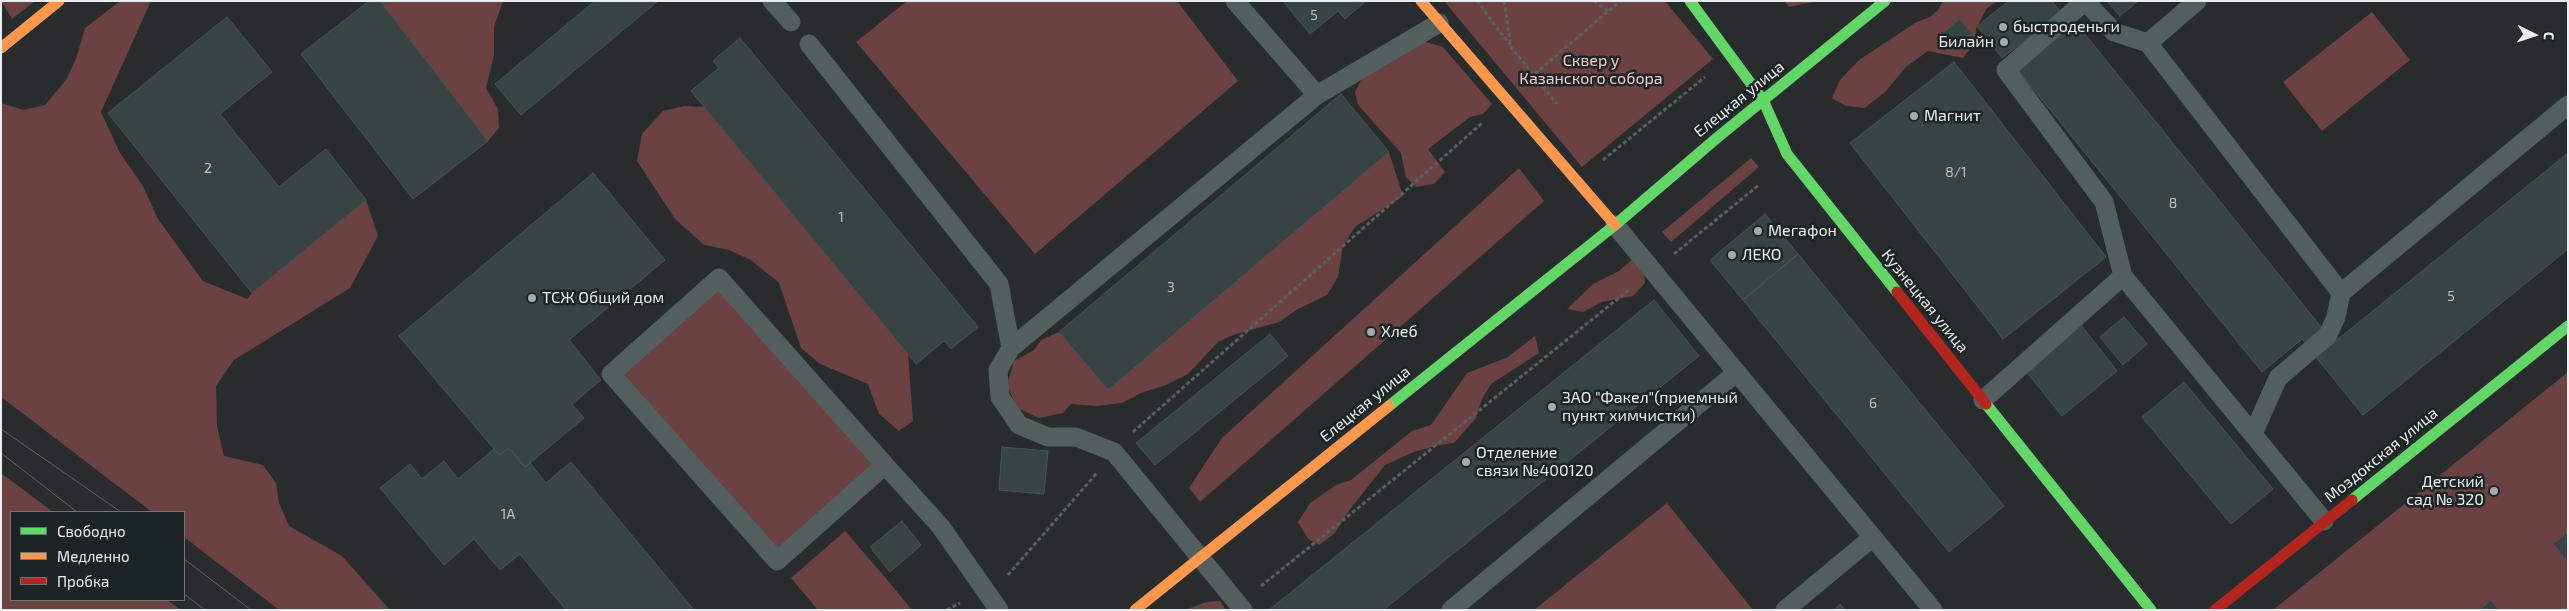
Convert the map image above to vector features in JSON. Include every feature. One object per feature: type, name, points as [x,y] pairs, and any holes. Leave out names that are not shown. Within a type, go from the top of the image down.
[{"type":"street","points":[[1,48],[59,1]]},
{"type":"street","points":[[1421,1],[1508,99],[1615,225]]},
{"type":"street","name":"Кузнецкая улица","points":[[1690,1],[1763,100],[1787,154],[2151,610]]},
{"type":"street","name":"Елецкая улица","points":[[1135,610],[1615,225],[1884,1]]},
{"type":"street","name":"Моздокская улица","points":[[2215,610],[2568,326]]},
{"type":"lane","points":[[772,1],[791,22]]},
{"type":"lane","points":[[1235,1],[1317,95]]},
{"type":"lane","points":[[2148,43],[2197,1]]},
{"type":"lane","points":[[2324,521],[2123,276],[2104,202],[2006,70],[2086,2],[2114,32],[2148,43],[2341,293]]},
{"type":"lane","points":[[1241,607],[1114,452],[1076,436],[1048,436],[1019,425],[1000,397],[998,370],[1011,348],[1317,95],[1439,23]]},
{"type":"lane","points":[[809,44],[998,284],[1011,348]]},
{"type":"lane","points":[[2252,434],[2278,378],[2328,335],[2336,317],[2341,293],[2568,105]]},
{"type":"lane","points":[[1615,225],[1934,610]]},
{"type":"lane","points":[[1983,400],[2123,276]]},
{"type":"lane","points":[[885,465],[778,561],[611,374],[719,278],[941,527],[998,610]]},
{"type":"lane","points":[[1451,610],[1736,373]]},
{"type":"lane","points":[[1785,610],[1873,537]]},
{"type":"path","points":[[1477,1],[1563,112]]},
{"type":"path","points":[[1504,1],[1511,47]]},
{"type":"path","points":[[1594,1],[1608,11]]},
{"type":"path","points":[[947,610],[1002,582],[1129,436],[1534,74],[1620,1]]},
{"type":"path","points":[[1597,156],[1602,161],[1711,72]]},
{"type":"path","points":[[1241,607],[1759,185]]},
{"type":"green space","points":[[1,1],[35,1],[12,19]]},
{"type":"green space","points":[[120,1],[151,1],[101,112],[120,153],[143,186],[158,219],[203,281],[247,299],[366,200],[378,236],[350,288],[234,360],[216,386],[217,426],[224,456],[263,465],[276,483],[279,503],[289,526],[342,556],[390,610],[279,610],[185,538],[185,511],[151,511],[1,397],[1,103],[23,110],[45,105],[66,80],[76,59],[85,28]]},
{"type":"green space","points":[[380,1],[503,1],[494,27],[494,55],[486,88],[498,109],[499,128],[488,141]]},
{"type":"green space","points":[[907,1],[1177,1],[1238,81],[1035,254],[856,42]]},
{"type":"green space","name":"Сквер у Казанского собора","points":[[1444,1],[1665,1],[1713,59],[1582,167]]},
{"type":"green space","points":[[1784,1],[1818,1],[1789,7]]},
{"type":"green space","points":[[1943,1],[1998,1],[1987,8],[1976,29],[1975,43],[1963,58],[1928,51],[1906,67],[1886,91],[1865,108],[1846,106],[1832,98],[1840,80],[1859,60],[1915,23],[1930,17],[1938,10]]},
{"type":"green space","points":[[2372,12],[2410,60],[2322,131],[2283,82]]},
{"type":"green space","points":[[1412,38],[1443,47],[1492,104],[1483,114],[1470,117],[1428,149],[1445,172],[1434,184],[1416,187],[1406,177],[1401,153],[1358,105],[1355,92],[1362,78],[1387,65],[1396,51]]},
{"type":"green space","points":[[684,106],[704,107],[908,354],[913,421],[899,431],[879,414],[868,384],[820,364],[801,348],[779,283],[751,260],[729,250],[704,245],[675,219],[637,161],[642,134],[663,111]]},
{"type":"green space","points":[[1389,152],[1403,196],[1355,227],[1343,246],[1338,277],[1327,295],[1298,309],[1279,322],[1233,335],[1218,342],[1188,374],[1166,385],[1141,393],[1122,403],[1097,406],[1071,404],[1063,413],[1039,418],[1017,408],[1007,385],[1014,361],[1034,350],[1041,340],[1059,332],[1108,389]]},
{"type":"green space","points":[[1751,158],[1759,167],[1671,242],[1662,232]]},
{"type":"green space","points":[[1519,168],[1544,201],[1200,502],[1189,488],[1222,438]]},
{"type":"green space","points":[[1635,257],[1644,275],[1645,283],[1633,296],[1602,302],[1583,312],[1567,309],[1593,284],[1619,271]]},
{"type":"green space","points":[[717,288],[874,463],[778,550],[622,374]]},
{"type":"green space","points":[[1535,336],[1539,353],[1491,384],[1482,399],[1476,418],[1454,443],[1414,452],[1385,465],[1348,512],[1335,533],[1319,545],[1308,539],[1298,522],[1310,503],[1336,485],[1351,480],[1412,431],[1431,425],[1467,373],[1506,358]]},
{"type":"green space","name":"Детский сад № 320","points":[[2568,372],[2568,610],[2273,610]]},
{"type":"green space","points":[[1,473],[52,511],[10,511],[10,601],[168,601],[181,610],[1,610]]},
{"type":"green space","points":[[1667,503],[1753,610],[1534,610]]},
{"type":"green space","points":[[845,531],[912,610],[818,610],[791,578]]},
{"type":"green space","points":[[1220,601],[1226,610],[1185,610],[1206,602]]},
{"type":"building","points":[[369,1],[380,1],[488,141],[413,199],[301,54]]},
{"type":"building","points":[[595,1],[658,1],[521,115],[495,84]]},
{"type":"building","points":[[1283,1],[1366,1],[1345,19],[1338,11],[1310,34]]},
{"type":"building","points":[[2009,1],[2052,1],[2061,13],[2002,58],[1977,26]]},
{"type":"building","points":[[2107,1],[2138,1],[2120,16]]},
{"type":"building","points":[[227,17],[272,72],[220,114],[279,187],[326,149],[366,200],[252,293],[108,113]]},
{"type":"building","points":[[1960,19],[1972,34],[1950,50],[1939,36]]},
{"type":"building","points":[[2076,23],[2334,343],[2316,357],[2302,339],[2262,372],[2018,70]]},
{"type":"building","points":[[740,38],[978,327],[951,349],[944,341],[916,364],[691,91],[719,68],[713,61]]},
{"type":"building","points":[[1954,62],[2106,257],[2003,339],[1850,143]]},
{"type":"building","points":[[1341,94],[1389,152],[1108,390],[1059,332]]},
{"type":"building","points":[[2568,153],[2568,249],[2363,415],[2316,357]]},
{"type":"building","name":"ТСЖ Общий дом","points":[[593,173],[665,260],[569,340],[601,380],[572,404],[584,418],[525,467],[509,448],[499,455],[399,336]]},
{"type":"building","points":[[1765,214],[1798,254],[1743,300],[1710,260]]},
{"type":"building","points":[[1798,254],[2004,506],[1949,552],[1743,300]]},
{"type":"building","points":[[1654,300],[1699,356],[1383,610],[1269,610]]},
{"type":"building","points":[[2124,317],[2147,344],[2123,365],[2100,337]]},
{"type":"building","points":[[2081,325],[2117,371],[2062,416],[2025,370]]},
{"type":"building","points":[[1270,334],[1288,356],[1155,465],[1136,443]]},
{"type":"building","points":[[2184,382],[2273,489],[2231,524],[2142,417]]},
{"type":"building","points":[[1002,447],[1048,451],[1044,494],[999,490]]},
{"type":"building","points":[[509,448],[525,467],[530,463],[546,483],[571,462],[694,610],[566,610],[520,554],[500,570],[474,539],[444,565],[380,488],[410,464],[422,479],[444,461],[458,479],[494,449],[499,455]]},
{"type":"building","points":[[902,521],[921,545],[890,572],[870,547]]},
{"type":"building","points":[[2568,532],[2568,562],[2553,544]]},
{"type":"building","points":[[2491,600],[2499,610],[2480,610]]},
{"type":"building","points":[[1840,604],[1845,610],[1834,610]]},
{"type":"tram line","points":[[1,429],[120,511]]},
{"type":"tram line","points":[[1,453],[76,511]]},
{"type":"tram line","points":[[185,560],[251,610]]},
{"type":"tram line","points":[[185,595],[205,610]]},
{"type":"traffic: fast","points":[[1690,1],[1763,100],[1787,154],[1897,292]]},
{"type":"traffic: fast","points":[[1389,406],[1615,225],[1718,137],[1885,1]]},
{"type":"traffic: fast","points":[[2352,500],[2568,326]]},
{"type":"traffic: fast","points":[[1986,404],[2151,610]]},
{"type":"traffic: slow","points":[[1,48],[59,1]]},
{"type":"traffic: slow","points":[[1421,1],[1615,225]]},
{"type":"traffic: slow","points":[[1135,610],[1389,406]]},
{"type":"traffic: jam","points":[[1897,292],[1986,404]]},
{"type":"traffic: jam","points":[[2215,610],[2352,500]]},
{"type":"place","name":"быстроденьги","points":[[2003,27]]},
{"type":"place","name":"Билайн","points":[[2004,42]]},
{"type":"place","name":"Магнит","points":[[1914,116]]},
{"type":"place","name":"Мегафон","points":[[1758,231]]},
{"type":"place","name":"ЛЕКО","points":[[1732,255]]},
{"type":"place","name":"ТСЖ Общий дом","points":[[532,298]]},
{"type":"place","name":"Хлеб","points":[[1371,332]]},
{"type":"place","name":"ЗАО \"Факел\"(приемный пункт химчистки)","points":[[1552,407]]},
{"type":"place","name":"Отделение связи №400120","points":[[1466,462]]},
{"type":"place","name":"Детский сад № 320","points":[[2494,491]]}]
